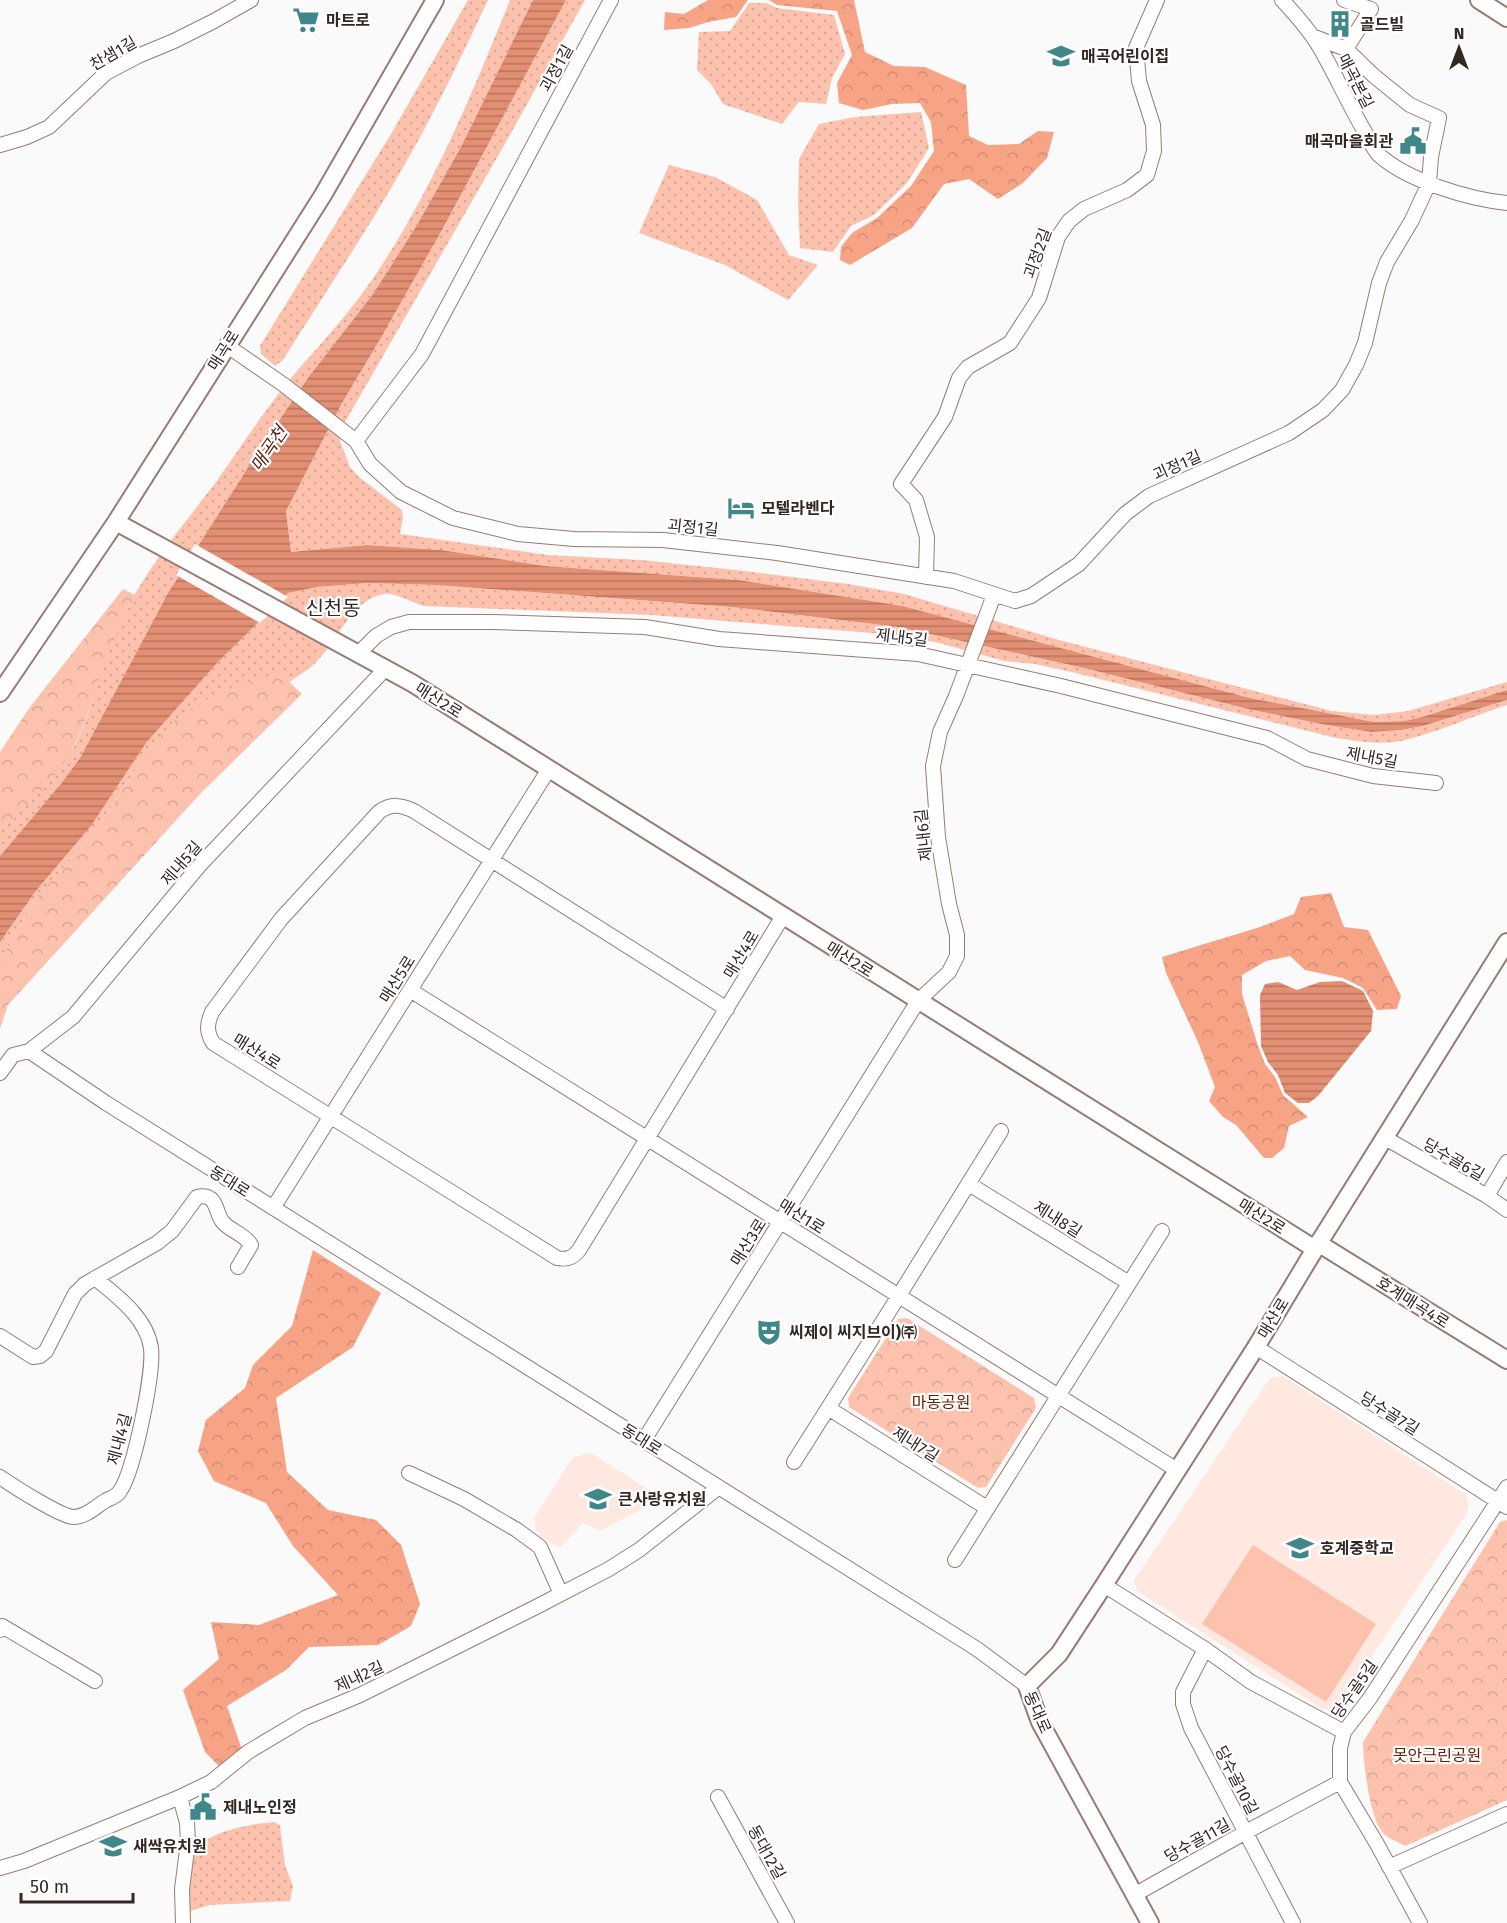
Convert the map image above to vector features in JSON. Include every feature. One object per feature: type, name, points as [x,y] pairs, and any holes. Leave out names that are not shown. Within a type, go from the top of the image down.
[{"type":"street","name":"찬샘1길","points":[[0,146],[49,127],[106,73],[174,41],[251,0]]},
{"type":"street","name":"매곡로","points":[[0,693],[116,522],[322,195],[435,0]]},
{"type":"street","name":"괴정1길","points":[[611,0],[422,354],[356,441],[370,464],[401,492],[453,518],[518,534],[663,540],[777,553],[954,581],[1015,600],[1031,596],[1079,564],[1125,514],[1149,495],[1289,433],[1323,410],[1342,390],[1365,343],[1379,283],[1387,262],[1412,220],[1429,183],[1431,157],[1439,118],[1410,105],[1374,76],[1346,49]]},
{"type":"street","name":"괴정2길","points":[[926,577],[927,537],[916,500],[901,484],[945,417],[959,378],[968,367],[1010,343],[1039,298],[1058,237],[1069,221],[1084,209],[1127,190],[1147,175],[1154,151],[1154,125],[1139,81],[1136,48],[1157,0]]},
{"type":"street","name":"매곡본길","points":[[1282,0],[1312,36],[1378,154],[1400,171],[1429,183],[1490,201],[1507,203]]},
{"type":"street","points":[[1312,36],[1346,49],[1371,9],[1344,0]]},
{"type":"street","points":[[1479,0],[1507,18]]},
{"type":"street","points":[[226,345],[284,385],[356,441]]},
{"type":"street","name":"매산2로","points":[[116,522],[386,668],[918,1001],[1316,1246]]},
{"type":"street","name":"제내6길","points":[[918,1001],[949,972],[957,956],[957,935],[949,904],[938,837],[933,766],[940,732],[994,595]]},
{"type":"street","name":"제내5길","points":[[352,650],[391,627],[409,622],[491,622],[645,627],[719,639],[969,660],[1267,738],[1307,759],[1373,776],[1436,783]]},
{"type":"street","name":"제내5길","points":[[0,1073],[13,1055],[29,1051],[74,1017],[200,866],[386,668]]},
{"type":"street","name":"매산5로","points":[[273,1208],[549,769]]},
{"type":"street","name":"매산4로","points":[[727,1009],[414,811],[395,805],[379,812],[281,919],[212,1012],[208,1022],[208,1034],[213,1043],[557,1258],[566,1259],[574,1256],[579,1250],[648,1139],[727,1009],[783,916]]},
{"type":"street","name":"매산로","points":[[1027,1686],[1059,1654],[1104,1585],[1256,1347],[1316,1246],[1507,942]]},
{"type":"street","name":"매산1로","points":[[410,990],[1177,1470]]},
{"type":"street","name":"매산3로","points":[[644,1440],[918,1001]]},
{"type":"street","name":"동대로","points":[[29,1051],[106,1103],[977,1649],[1027,1686],[1040,1722],[1150,1923]]},
{"type":"street","points":[[794,1462],[1001,1131]]},
{"type":"street","name":"당수골6길","points":[[1385,1138],[1487,1196],[1507,1210]]},
{"type":"street","points":[[1487,1196],[1507,1162]]},
{"type":"street","name":"제내8길","points":[[969,1184],[1129,1283]]},
{"type":"street","points":[[0,1336],[33,1357],[40,1356],[46,1351],[75,1294],[85,1284],[157,1243],[172,1231],[197,1197],[210,1198],[223,1223],[248,1239],[251,1245],[238,1267]]},
{"type":"street","points":[[955,1560],[1162,1231]]},
{"type":"street","name":"호계매곡4로","points":[[1316,1246],[1507,1360]]},
{"type":"street","name":"제내4길","points":[[0,1477],[26,1494],[71,1517],[94,1510],[119,1494],[125,1483],[146,1400],[151,1370],[151,1347],[144,1327],[128,1307],[95,1278]]},
{"type":"street","name":"당수골7길","points":[[1256,1347],[1502,1504]]},
{"type":"street","name":"제내7길","points":[[828,1408],[987,1508]]},
{"type":"street","points":[[409,1473],[464,1500],[540,1546],[561,1594]]},
{"type":"street","name":"제내2길","points":[[0,1868],[24,1861],[211,1782],[248,1752],[305,1718],[360,1695],[609,1569],[639,1550],[719,1487]]},
{"type":"street","name":"당수골5길","points":[[1340,1782],[1340,1748],[1344,1732],[1370,1698],[1502,1504],[1507,1487]]},
{"type":"street","points":[[1104,1585],[1205,1649],[1251,1682],[1344,1732]]},
{"type":"street","points":[[0,1630],[2,1626],[95,1681]]},
{"type":"street","name":"당수골10길","points":[[1205,1649],[1183,1692],[1183,1704],[1191,1728],[1293,1923]]},
{"type":"street","points":[[1340,1782],[1420,1923]]},
{"type":"street","name":"당수골11길","points":[[1134,1895],[1245,1832],[1340,1782]]},
{"type":"street","points":[[180,1797],[187,1823],[188,1842],[182,1889],[183,1923]]},
{"type":"street","name":"동대12길","points":[[718,1797],[787,1923]]},
{"type":"street","points":[[1389,1866],[1507,1814]]},
{"type":"shaded area","name":"호계중학교","points":[[1283,1376],[1466,1495],[1469,1507],[1338,1708],[1324,1710],[1137,1591],[1134,1580],[1270,1378]]},
{"type":"shaded area","name":"큰사랑유치원","points":[[591,1453],[652,1492],[648,1506],[600,1531],[583,1523],[560,1548],[541,1537],[534,1518],[573,1457]]},
{"type":"green space","points":[[468,0],[488,0],[424,129],[358,243],[283,360],[275,366],[261,354],[260,346],[391,134]]},
{"type":"green space","points":[[510,0],[533,0],[462,145],[417,225],[373,294],[310,375],[265,441],[168,593],[80,758],[62,784],[0,856],[0,831],[50,780],[75,745],[115,637],[130,604],[153,565],[291,378],[367,287],[410,219],[464,111]]},
{"type":"green space","points":[[566,0],[585,0],[345,422],[340,441],[350,467],[359,477],[402,510],[400,534],[548,555],[641,560],[736,570],[848,584],[904,594],[1059,640],[1332,711],[1374,715],[1408,711],[1507,682],[1507,690],[1422,717],[1404,721],[1374,722],[1250,698],[902,607],[739,580],[545,566],[441,550],[367,545],[291,552],[286,511],[342,403],[442,230]]},
{"type":"green space","points":[[708,0],[748,0],[736,17],[689,28],[664,30],[665,12],[684,14]]},
{"type":"green space","points":[[769,0],[854,0],[865,52],[894,66],[925,67],[966,85],[969,136],[988,145],[1019,144],[1038,131],[1054,132],[1047,158],[1023,183],[998,199],[969,179],[944,184],[912,228],[850,265],[840,260],[841,247],[852,233],[877,218],[911,186],[934,151],[931,122],[920,103],[892,104],[863,110],[839,103],[837,83],[852,55],[837,11],[777,5]]},
{"type":"green space","points":[[749,3],[766,3],[777,8],[834,15],[845,54],[832,78],[826,104],[799,102],[782,124],[723,104],[711,84],[697,70],[699,32],[730,31]]},
{"type":"green space","points":[[921,112],[929,148],[907,183],[874,215],[851,226],[833,252],[800,248],[799,159],[819,124],[855,117]]},
{"type":"green space","points":[[669,165],[715,177],[757,200],[789,255],[818,265],[788,300],[725,265],[639,233]]},
{"type":"green space","points":[[368,583],[436,585],[732,607],[898,627],[1084,668],[1248,709],[1371,732],[1423,726],[1507,700],[1507,705],[1428,734],[1401,741],[1385,743],[1360,741],[1336,738],[1076,673],[1035,664],[1004,661],[939,643],[897,635],[652,615],[424,606],[398,596],[384,594],[374,597],[355,611],[319,659],[297,677],[289,682],[280,674],[151,746],[96,830],[38,896],[0,961],[0,942],[35,892],[91,826],[146,743],[217,663],[288,593],[317,587]]},
{"type":"green space","points":[[123,589],[135,595],[107,657],[75,744],[51,780],[0,831],[0,752],[30,707]]},
{"type":"green space","points":[[281,674],[302,694],[200,794],[8,1005],[0,1029],[0,961],[38,896],[96,830],[151,746],[179,716],[223,690]]},
{"type":"green space","points":[[1331,893],[1344,927],[1368,930],[1401,996],[1397,1009],[1377,1010],[1363,988],[1343,978],[1305,970],[1290,956],[1266,961],[1242,975],[1242,994],[1265,1064],[1275,1077],[1283,1095],[1308,1117],[1289,1126],[1284,1148],[1272,1158],[1264,1158],[1236,1125],[1223,1117],[1209,1101],[1215,1087],[1198,1042],[1166,973],[1162,957],[1260,927],[1294,914],[1301,897]]},
{"type":"green space","points":[[313,1250],[381,1293],[353,1347],[276,1398],[287,1472],[328,1510],[376,1520],[401,1545],[420,1604],[411,1626],[378,1645],[309,1647],[286,1670],[227,1706],[242,1750],[219,1766],[205,1752],[183,1690],[219,1659],[211,1622],[259,1625],[338,1595],[293,1546],[266,1503],[214,1481],[198,1451],[206,1420],[245,1388],[253,1365],[292,1326]]},
{"type":"green space","name":"마동공원","points":[[907,1318],[1034,1398],[1036,1408],[986,1487],[978,1488],[849,1407],[848,1398],[898,1319]]},
{"type":"green space","name":"못안근린공원","points":[[1507,1520],[1507,1800],[1405,1846],[1384,1834],[1379,1827],[1371,1804],[1363,1742],[1500,1522]]},
{"type":"green space","points":[[1253,1545],[1376,1624],[1326,1702],[1202,1624]]},
{"type":"green space","points":[[274,1822],[280,1825],[285,1865],[293,1886],[290,1901],[210,1905],[187,1912],[188,1872],[194,1850],[213,1836],[225,1831]]},
{"type":"water","name":"매곡천","points":[[533,0],[566,0],[442,230],[342,403],[286,511],[291,552],[367,545],[441,550],[545,566],[739,580],[902,606],[1250,698],[1374,722],[1404,721],[1422,717],[1507,690],[1507,700],[1423,726],[1371,732],[1248,709],[1084,668],[898,627],[732,607],[436,585],[368,583],[317,587],[288,593],[217,663],[146,743],[91,826],[35,892],[0,942],[0,856],[80,758],[168,593],[265,441],[310,375],[373,294],[417,225],[462,145]]},
{"type":"water","points":[[1342,981],[1363,991],[1373,1011],[1371,1031],[1318,1096],[1309,1103],[1298,1103],[1285,1093],[1278,1075],[1268,1062],[1261,1046],[1260,995],[1265,984],[1278,982],[1297,990],[1320,982]]},
{"type":"pier","points":[[195,544],[288,597],[260,623],[176,575]]},
{"type":"place","name":"마트로","points":[[306,20]]},
{"type":"place","name":"골드빌","points":[[1340,24]]},
{"type":"place","name":"매곡어린이집","points":[[1061,56]]},
{"type":"place","name":"매곡마을회관","points":[[1413,141]]},
{"type":"place","name":"모텔라벤다","points":[[741,508]]},
{"type":"place","name":"씨제이 씨지브이)㈜","points":[[769,1332]]},
{"type":"place","name":"큰사랑유치원","points":[[598,1499]]},
{"type":"place","name":"호계중학교","points":[[1300,1548]]},
{"type":"place","name":"제내노인정","points":[[203,1807]]},
{"type":"place","name":"새싹유치원","points":[[113,1846]]},
{"type":"district","name":"신천동","points":[[333,608]]}]
